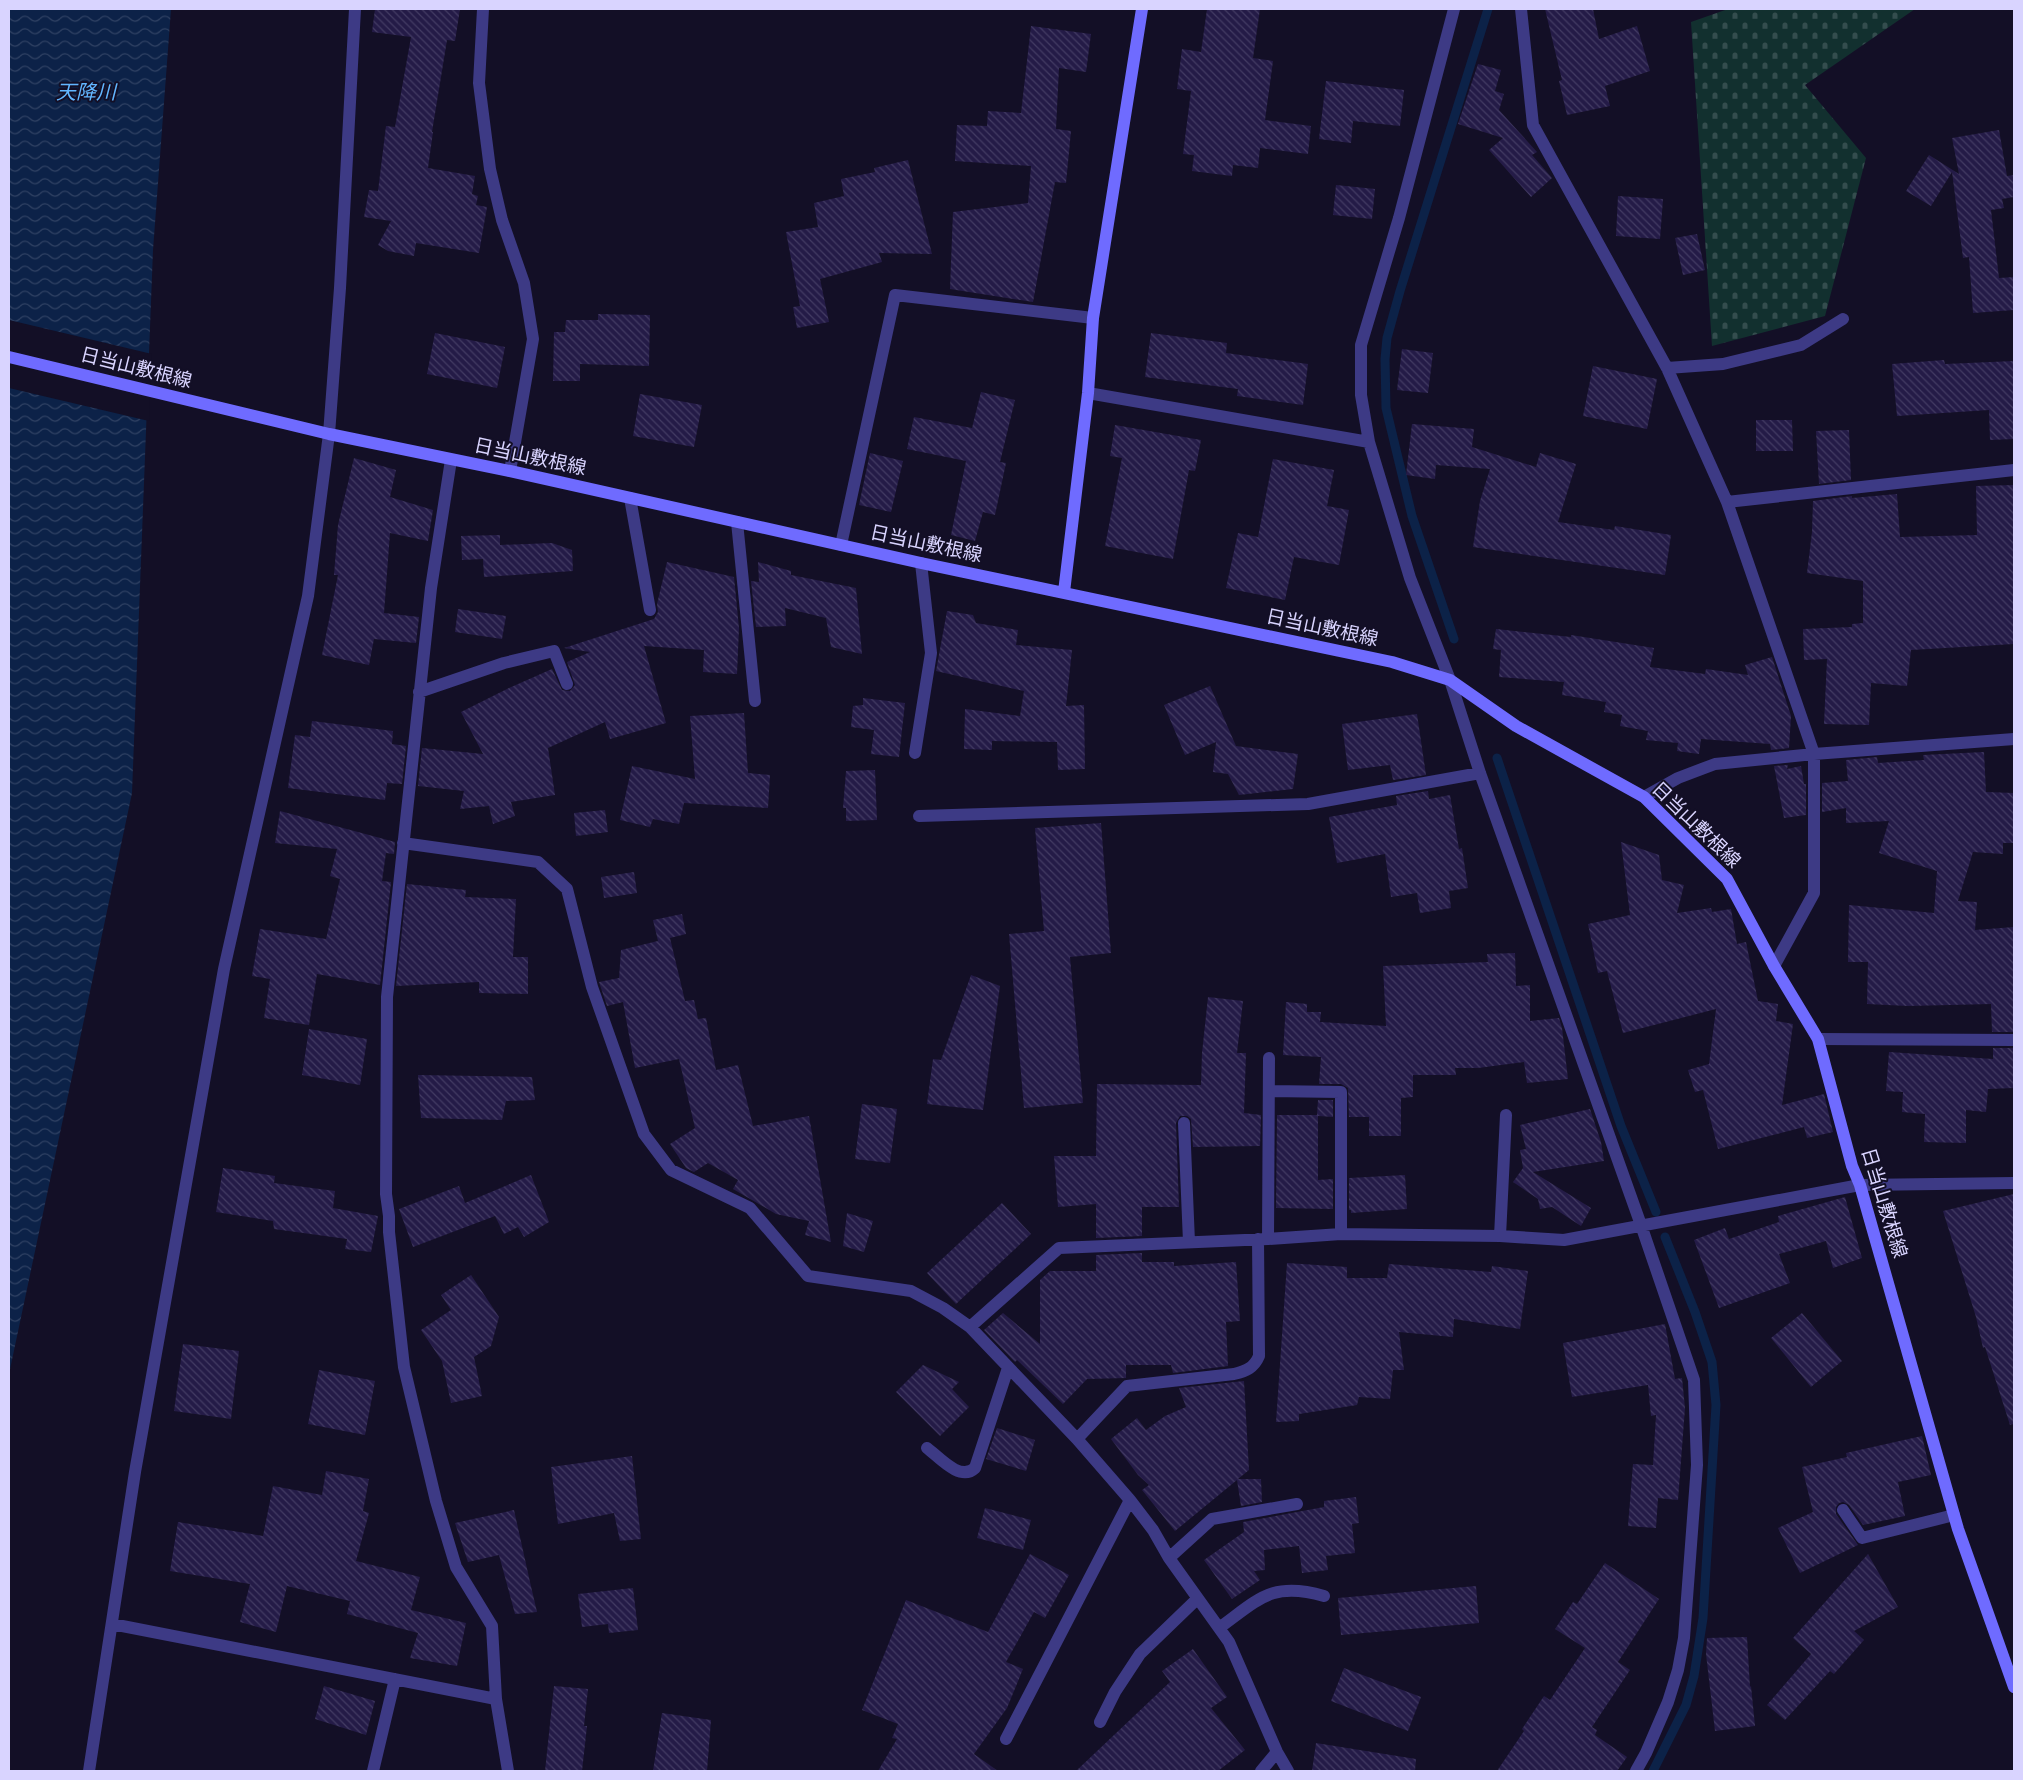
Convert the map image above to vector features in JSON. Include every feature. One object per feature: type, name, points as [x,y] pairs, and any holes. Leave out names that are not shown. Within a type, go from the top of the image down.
[{"type":"main road","points":[[1064,592],[1088,393],[1094,318],[1142,9]]},
{"type":"main road","name":"日当山敷根線","points":[[9,357],[328,434],[1392,662],[1450,680],[1516,726],[1644,797],[1727,879],[1774,966],[1818,1039],[1852,1166],[1860,1185],[1954,1515],[2014,1685]]},
{"type":"street","points":[[89,1771],[135,1472],[224,970],[308,596],[328,434],[340,288],[356,9]]},
{"type":"street","points":[[483,9],[479,83],[490,169],[502,220],[524,283],[532,339],[510,472]]},
{"type":"street","points":[[1454,9],[1399,218],[1361,345],[1361,394],[1369,442],[1410,578],[1450,680],[1480,774],[1642,1225],[1694,1380],[1697,1465],[1684,1638],[1680,1662],[1668,1702],[1636,1771]]},
{"type":"street","points":[[1521,9],[1533,125],[1667,368],[1727,502],[1814,754],[1814,893],[1774,966]]},
{"type":"street","points":[[841,545],[895,295],[1094,318]]},
{"type":"street","points":[[1667,368],[1723,364],[1801,345],[1843,319]]},
{"type":"street","points":[[1088,393],[1369,442]]},
{"type":"street","points":[[451,460],[431,588],[387,997],[386,1194],[404,1367],[436,1501],[456,1567],[492,1626],[496,1699],[508,1771]]},
{"type":"street","points":[[1727,502],[2014,470]]},
{"type":"street","points":[[630,498],[650,610]]},
{"type":"street","points":[[738,522],[755,701]]},
{"type":"street","points":[[915,753],[931,653],[921,562]]},
{"type":"street","points":[[419,692],[504,663],[554,651],[567,684]]},
{"type":"street","points":[[1644,797],[1678,778],[1715,764],[1814,754],[2014,739]]},
{"type":"street","points":[[919,816],[1308,804],[1480,774]]},
{"type":"street","points":[[403,843],[538,862],[567,889],[592,987],[644,1134],[671,1170],[750,1208],[808,1276],[912,1292],[943,1308],[970,1327],[1077,1439],[1130,1500],[1153,1530],[1169,1558],[1237,1656],[1277,1752],[1288,1771]]},
{"type":"street","points":[[1818,1039],[2014,1040]]},
{"type":"street","points":[[1077,1439],[1127,1386],[1234,1374],[1244,1371],[1256,1363],[1259,1356],[1269,1058]]},
{"type":"street","points":[[1269,1091],[1341,1092],[1341,1234]]},
{"type":"street","points":[[1500,1236],[1506,1116]]},
{"type":"street","points":[[1184,1123],[1188,1242]]},
{"type":"street","points":[[970,1327],[1059,1248],[1341,1234],[1500,1236],[1564,1240],[1860,1185],[2014,1183]]},
{"type":"street","points":[[927,1448],[959,1472],[968,1472],[975,1468],[1008,1368]]},
{"type":"street","points":[[1006,1739],[1130,1500]]},
{"type":"street","points":[[1169,1558],[1212,1519],[1297,1504]]},
{"type":"street","points":[[1843,1510],[1862,1538],[1954,1515]]},
{"type":"street","points":[[1219,1628],[1265,1595],[1291,1589],[1303,1590],[1324,1596]]},
{"type":"street","points":[[1100,1722],[1140,1654],[1197,1599]]},
{"type":"street","points":[[112,1624],[496,1699]]},
{"type":"street","points":[[373,1771],[395,1679]]},
{"type":"street","points":[[1261,1771],[1277,1752]]},
{"type":"green space","points":[[1728,9],[1915,9],[1805,85],[1866,158],[1825,316],[1712,346],[1691,22]]},
{"type":"water","name":"天降川","points":[[9,9],[171,9],[153,250],[132,793],[9,1374]]},
{"type":"pier","points":[[9,320],[152,354],[149,421],[9,388]]},
{"type":"building","points":[[375,9],[460,9],[455,41],[447,40],[428,168],[475,176],[472,194],[478,196],[476,205],[487,207],[479,253],[416,243],[414,256],[388,251],[378,245],[391,221],[364,217],[369,190],[378,191],[386,126],[395,127],[411,37],[372,32]]},
{"type":"building","points":[[1207,9],[1260,9],[1253,58],[1273,61],[1265,120],[1311,126],[1308,154],[1260,148],[1258,168],[1233,165],[1232,176],[1192,171],[1194,155],[1183,154],[1191,91],[1177,89],[1182,49],[1201,52]]},
{"type":"building","points":[[1545,9],[1593,9],[1599,39],[1637,26],[1650,71],[1605,86],[1610,106],[1567,115],[1559,81],[1562,80]]},
{"type":"building","points":[[1031,26],[1091,34],[1086,72],[1059,68],[1056,129],[1071,131],[1066,183],[1055,182],[1033,302],[950,289],[953,212],[1028,203],[1031,166],[955,161],[957,125],[987,126],[988,111],[1021,113]]},
{"type":"building","points":[[1478,64],[1501,70],[1495,91],[1504,94],[1499,110],[1537,152],[1532,155],[1552,178],[1531,197],[1489,150],[1503,138],[1458,124]]},
{"type":"building","points":[[1326,81],[1404,90],[1400,126],[1353,121],[1351,143],[1319,139]]},
{"type":"building","points":[[1999,130],[2007,176],[2014,175],[2014,197],[2002,199],[2004,208],[1991,210],[1999,278],[2014,277],[2014,310],[1973,313],[1969,257],[1963,258],[1952,172],[1931,206],[1906,191],[1929,155],[1959,174],[1952,138]]},
{"type":"building","points":[[908,160],[932,254],[879,253],[882,262],[820,279],[829,322],[797,328],[793,307],[800,306],[786,232],[818,227],[814,203],[844,196],[841,179],[875,172],[874,168]]},
{"type":"building","points":[[1336,185],[1375,189],[1372,219],[1333,215]]},
{"type":"building","points":[[1618,196],[1663,199],[1660,239],[1616,236]]},
{"type":"building","points":[[1697,234],[1705,270],[1683,275],[1675,238]]},
{"type":"building","points":[[598,314],[650,315],[649,366],[580,364],[580,381],[553,381],[554,332],[565,332],[566,320],[598,320]]},
{"type":"building","points":[[435,333],[505,347],[497,388],[427,374]]},
{"type":"building","points":[[1151,333],[1227,343],[1226,353],[1308,364],[1303,405],[1237,396],[1238,389],[1145,377]]},
{"type":"building","points":[[1402,349],[1433,353],[1428,393],[1397,390]]},
{"type":"building","points":[[1944,360],[1945,364],[2014,361],[2014,439],[1990,440],[1989,410],[1897,416],[1892,364]]},
{"type":"building","points":[[1593,366],[1657,379],[1647,429],[1583,416]]},
{"type":"building","points":[[981,392],[1015,400],[1000,462],[1006,463],[995,515],[983,512],[975,541],[951,535],[966,461],[907,449],[914,417],[972,428]]},
{"type":"building","points":[[640,394],[702,405],[694,447],[633,436]]},
{"type":"building","points":[[1756,420],[1792,420],[1793,451],[1756,451]]},
{"type":"building","points":[[1412,424],[1474,429],[1472,447],[1536,467],[1540,453],[1576,464],[1558,522],[1614,530],[1615,526],[1671,535],[1665,575],[1473,547],[1480,501],[1490,469],[1436,465],[1435,479],[1406,475]]},
{"type":"building","points":[[1115,425],[1201,440],[1195,471],[1189,470],[1173,559],[1105,546],[1122,458],[1110,456]]},
{"type":"building","points":[[1849,430],[1851,480],[1819,484],[1816,431]]},
{"type":"building","points":[[870,453],[903,461],[891,512],[859,505]]},
{"type":"building","points":[[354,458],[396,470],[390,497],[433,510],[428,541],[390,533],[384,613],[419,617],[416,643],[374,639],[369,665],[322,655],[338,575],[334,575],[338,525]]},
{"type":"building","points":[[1273,459],[1334,470],[1327,506],[1349,510],[1339,565],[1294,557],[1285,600],[1226,588],[1238,533],[1258,537]]},
{"type":"building","points":[[2014,485],[2014,644],[1911,650],[1907,686],[1871,683],[1869,725],[1824,724],[1827,659],[1804,660],[1803,629],[1852,627],[1852,624],[1863,623],[1863,581],[1807,573],[1812,532],[1813,501],[1852,496],[1852,498],[1897,494],[1900,537],[1977,535],[1976,486]]},
{"type":"building","points":[[500,535],[500,545],[552,543],[572,550],[573,571],[484,577],[483,559],[462,560],[461,536]]},
{"type":"building","points":[[667,562],[734,577],[739,628],[737,674],[703,672],[704,650],[644,646],[666,723],[610,739],[605,722],[548,748],[555,795],[511,802],[515,816],[493,824],[489,806],[460,809],[464,791],[418,786],[422,748],[483,754],[461,712],[552,669],[562,690],[570,691],[575,685],[567,662],[590,652],[564,648],[654,619],[658,612],[657,604]]},
{"type":"building","points":[[758,562],[791,571],[791,575],[856,588],[862,654],[831,647],[826,618],[785,608],[786,626],[756,627],[751,581],[759,582]]},
{"type":"building","points":[[458,609],[506,616],[502,639],[455,632]]},
{"type":"building","points":[[947,611],[973,615],[976,623],[1018,630],[1016,645],[1072,650],[1066,706],[1084,705],[1085,769],[1058,770],[1057,742],[992,741],[992,750],[964,749],[965,709],[1020,716],[1024,691],[936,671]]},
{"type":"building","points":[[1496,629],[1571,637],[1571,635],[1654,648],[1650,667],[1705,674],[1706,669],[1748,675],[1745,665],[1772,657],[1791,716],[1789,748],[1771,750],[1770,744],[1701,739],[1699,754],[1677,751],[1678,743],[1646,740],[1648,731],[1620,726],[1622,715],[1604,712],[1606,702],[1562,695],[1564,682],[1499,677],[1501,650],[1493,649]]},
{"type":"building","points":[[1210,686],[1236,746],[1298,754],[1293,789],[1239,795],[1228,774],[1213,772],[1216,742],[1185,755],[1164,705]]},
{"type":"building","points":[[863,698],[905,703],[899,757],[871,754],[874,730],[851,727],[853,706],[863,705]]},
{"type":"building","points":[[744,713],[748,773],[770,775],[768,808],[684,803],[679,824],[653,819],[650,827],[620,820],[632,766],[695,779],[690,716]]},
{"type":"building","points":[[1417,714],[1426,775],[1393,780],[1390,765],[1348,770],[1342,724]]},
{"type":"building","points":[[312,721],[393,731],[392,744],[406,746],[402,784],[387,783],[385,800],[288,788],[295,735],[310,737]]},
{"type":"building","points":[[1984,752],[1986,792],[2014,793],[2014,843],[2003,843],[2003,854],[1973,852],[1958,901],[1977,902],[1975,930],[2014,927],[2014,1032],[1992,1032],[1991,1004],[1908,1006],[1867,1004],[1868,962],[1848,962],[1849,905],[1934,913],[1937,871],[1879,853],[1889,821],[1846,823],[1846,808],[1822,812],[1822,783],[1848,781],[1846,760],[1877,757],[1878,763],[1924,760],[1923,755]]},
{"type":"building","points":[[1788,765],[1787,769],[1801,766],[1804,784],[1806,784],[1806,815],[1784,818],[1774,766]]},
{"type":"building","points":[[875,770],[877,820],[846,821],[846,808],[843,808],[846,771]]},
{"type":"building","points":[[1428,791],[1429,799],[1450,795],[1459,849],[1462,848],[1468,888],[1449,891],[1451,908],[1420,913],[1417,893],[1391,897],[1385,854],[1337,863],[1329,817],[1397,805],[1396,796]]},
{"type":"building","points":[[605,810],[608,832],[576,836],[574,813]]},
{"type":"building","points":[[280,811],[395,842],[394,854],[386,853],[382,881],[391,882],[380,985],[317,974],[309,1025],[264,1018],[270,979],[252,976],[260,929],[326,939],[340,879],[330,876],[337,849],[275,843]]},
{"type":"building","points":[[1101,823],[1111,953],[1070,957],[1083,1103],[1024,1108],[1009,934],[1044,931],[1035,828]]},
{"type":"building","points":[[1621,842],[1659,855],[1662,880],[1684,885],[1677,913],[1711,908],[1712,912],[1731,909],[1737,944],[1746,942],[1758,1001],[1778,1004],[1776,1021],[1793,1024],[1782,1105],[1824,1094],[1833,1132],[1807,1138],[1804,1127],[1718,1149],[1703,1090],[1695,1092],[1688,1070],[1709,1064],[1716,1009],[1623,1033],[1607,971],[1598,973],[1588,924],[1630,915]]},
{"type":"building","points":[[634,872],[637,893],[604,898],[601,877]]},
{"type":"building","points":[[407,884],[466,890],[465,897],[516,899],[513,957],[528,957],[528,994],[479,993],[479,982],[396,986]]},
{"type":"building","points":[[682,914],[686,934],[658,941],[653,920]]},
{"type":"building","points":[[670,938],[685,1001],[694,1000],[698,1019],[706,1018],[716,1070],[738,1065],[753,1126],[809,1116],[831,1242],[805,1235],[809,1221],[776,1214],[733,1189],[738,1180],[708,1163],[694,1172],[686,1168],[670,1144],[695,1128],[679,1059],[635,1068],[623,1002],[607,1006],[599,982],[619,978],[621,950]]},
{"type":"building","points":[[1515,953],[1516,986],[1530,985],[1530,1021],[1559,1018],[1562,1028],[1568,1079],[1527,1083],[1524,1062],[1478,1068],[1455,1068],[1456,1075],[1413,1075],[1413,1097],[1401,1098],[1401,1136],[1369,1136],[1369,1117],[1349,1117],[1348,1088],[1341,1084],[1319,1084],[1321,1057],[1283,1055],[1286,1002],[1307,1004],[1307,1012],[1321,1012],[1320,1022],[1386,1026],[1383,966],[1488,962],[1487,954]]},
{"type":"building","points":[[971,975],[1000,986],[983,1110],[927,1104],[933,1059],[941,1060]]},
{"type":"building","points":[[1208,997],[1243,1001],[1237,1053],[1246,1053],[1244,1113],[1261,1115],[1260,1146],[1193,1147],[1191,1119],[1187,1116],[1180,1116],[1176,1123],[1179,1207],[1142,1207],[1142,1236],[1096,1238],[1096,1204],[1058,1207],[1054,1156],[1096,1156],[1097,1084],[1201,1085],[1202,1053]]},
{"type":"building","points":[[309,1029],[367,1039],[360,1085],[302,1075]]},
{"type":"building","points":[[1993,1048],[2014,1048],[2014,1088],[1988,1089],[1986,1112],[1966,1110],[1966,1143],[1924,1142],[1925,1114],[1902,1112],[1903,1092],[1886,1091],[1889,1052],[1993,1059]]},
{"type":"building","points":[[418,1075],[532,1077],[535,1100],[506,1101],[502,1120],[421,1118]]},
{"type":"building","points":[[1318,1100],[1333,1100],[1333,1117],[1318,1116],[1318,1180],[1333,1179],[1333,1209],[1276,1208],[1277,1115],[1317,1115]]},
{"type":"building","points":[[862,1104],[897,1109],[890,1163],[855,1159]]},
{"type":"building","points":[[1590,1109],[1601,1142],[1604,1161],[1533,1172],[1591,1208],[1581,1226],[1552,1207],[1540,1209],[1538,1199],[1513,1182],[1523,1168],[1520,1150],[1526,1149],[1520,1125]]},
{"type":"building","points":[[223,1168],[275,1176],[274,1183],[335,1191],[333,1208],[378,1216],[371,1252],[345,1249],[347,1239],[274,1229],[273,1221],[216,1212]]},
{"type":"building","points":[[531,1175],[549,1222],[524,1237],[518,1227],[504,1234],[495,1216],[413,1247],[399,1209],[459,1186],[465,1203]]},
{"type":"building","points":[[1405,1175],[1407,1209],[1351,1213],[1351,1210],[1349,1210],[1349,1178]]},
{"type":"building","points":[[2014,1194],[2014,1424],[2010,1425],[1985,1347],[1983,1348],[1976,1317],[1943,1211]]},
{"type":"building","points":[[1845,1197],[1862,1258],[1833,1268],[1826,1241],[1779,1254],[1790,1283],[1719,1308],[1694,1240],[1725,1228],[1729,1239],[1779,1222],[1778,1216]]},
{"type":"building","points":[[1002,1203],[1031,1234],[956,1304],[927,1273]]},
{"type":"building","points":[[847,1213],[873,1221],[864,1252],[843,1246]]},
{"type":"building","points":[[1142,1253],[1142,1262],[1174,1262],[1174,1266],[1236,1262],[1240,1321],[1226,1322],[1228,1366],[1173,1373],[1171,1365],[1126,1365],[1126,1378],[1087,1379],[1063,1404],[1017,1360],[1015,1362],[984,1330],[1003,1313],[1040,1344],[1040,1280],[1050,1271],[1096,1271],[1096,1255]]},
{"type":"building","points":[[1287,1263],[1347,1267],[1347,1278],[1387,1278],[1389,1264],[1491,1272],[1492,1266],[1528,1271],[1520,1329],[1454,1319],[1453,1337],[1399,1332],[1404,1370],[1393,1370],[1390,1399],[1359,1397],[1357,1405],[1299,1414],[1299,1421],[1276,1422]]},
{"type":"building","points":[[471,1275],[499,1317],[491,1346],[474,1357],[482,1396],[451,1403],[442,1361],[421,1330],[451,1310],[441,1295]]},
{"type":"building","points":[[1802,1313],[1842,1361],[1811,1387],[1771,1338]]},
{"type":"building","points":[[1665,1324],[1675,1379],[1682,1378],[1685,1408],[1678,1500],[1658,1498],[1656,1528],[1628,1526],[1633,1464],[1653,1465],[1656,1415],[1651,1416],[1648,1385],[1572,1397],[1563,1343]]},
{"type":"building","points":[[183,1344],[239,1351],[231,1419],[174,1411]]},
{"type":"building","points":[[923,1365],[959,1382],[952,1389],[969,1407],[940,1436],[896,1392]]},
{"type":"building","points":[[319,1370],[375,1381],[365,1435],[308,1424]]},
{"type":"building","points":[[1244,1381],[1249,1470],[1238,1479],[1261,1479],[1262,1502],[1241,1506],[1237,1480],[1175,1531],[1142,1490],[1149,1485],[1138,1475],[1111,1439],[1137,1418],[1146,1430],[1165,1416],[1186,1407],[1179,1388]]},
{"type":"building","points":[[997,1428],[1035,1440],[1026,1471],[986,1459]]},
{"type":"building","points":[[1922,1436],[1931,1475],[1898,1482],[1905,1516],[1863,1525],[1849,1505],[1843,1502],[1839,1503],[1836,1507],[1836,1514],[1858,1545],[1800,1573],[1778,1528],[1813,1512],[1802,1467],[1847,1457],[1846,1453]]},
{"type":"building","points":[[632,1456],[641,1539],[620,1541],[614,1513],[558,1524],[551,1467]]},
{"type":"building","points":[[326,1471],[369,1479],[363,1511],[369,1513],[356,1561],[420,1577],[411,1610],[466,1623],[457,1666],[410,1658],[418,1633],[347,1614],[350,1601],[287,1586],[276,1632],[240,1622],[250,1584],[170,1571],[178,1522],[263,1536],[273,1486],[322,1495]]},
{"type":"building","points":[[1356,1497],[1359,1523],[1352,1524],[1355,1553],[1326,1556],[1328,1570],[1302,1573],[1299,1546],[1264,1550],[1265,1570],[1254,1571],[1260,1580],[1232,1599],[1204,1560],[1244,1532],[1243,1522],[1324,1507],[1324,1501]]},
{"type":"building","points":[[985,1508],[1031,1520],[1023,1550],[977,1538]]},
{"type":"building","points":[[514,1510],[537,1612],[515,1614],[499,1555],[468,1562],[455,1523]]},
{"type":"building","points":[[1030,1554],[1069,1575],[1045,1618],[1034,1612],[1006,1662],[1023,1669],[1007,1708],[974,1754],[998,1771],[878,1771],[897,1739],[892,1738],[898,1724],[862,1710],[906,1600],[988,1632]]},
{"type":"building","points":[[1868,1554],[1898,1607],[1854,1631],[1864,1640],[1834,1674],[1830,1671],[1785,1720],[1767,1705],[1811,1654],[1793,1638]]},
{"type":"building","points":[[1605,1563],[1659,1599],[1618,1662],[1630,1670],[1592,1727],[1597,1730],[1595,1735],[1627,1757],[1617,1771],[1497,1771],[1524,1731],[1522,1729],[1544,1696],[1550,1700],[1585,1648],[1555,1629],[1573,1602],[1577,1604]]},
{"type":"building","points":[[1476,1586],[1479,1623],[1341,1635],[1338,1598]]},
{"type":"building","points":[[633,1588],[638,1630],[609,1633],[608,1624],[582,1627],[578,1594]]},
{"type":"building","points":[[1747,1637],[1755,1726],[1715,1731],[1706,1654],[1707,1638]]},
{"type":"building","points":[[1193,1649],[1227,1697],[1211,1708],[1245,1750],[1218,1771],[1076,1771],[1170,1682],[1162,1671]]},
{"type":"building","points":[[1344,1668],[1421,1697],[1408,1731],[1331,1701]]},
{"type":"building","points":[[324,1686],[375,1701],[366,1735],[315,1719]]},
{"type":"building","points":[[554,1686],[588,1689],[584,1726],[587,1726],[582,1771],[545,1771]]},
{"type":"building","points":[[662,1713],[711,1720],[707,1771],[653,1771]]},
{"type":"building","points":[[1316,1743],[1416,1759],[1415,1771],[1312,1771]]},
{"type":"waterway","points":[[1454,639],[1412,516],[1386,408],[1385,359],[1387,338],[1400,291],[1488,9]]},
{"type":"waterway","points":[[1497,758],[1621,1126],[1656,1212]]},
{"type":"waterway","points":[[1653,1771],[1686,1705],[1694,1676],[1703,1618],[1716,1405],[1712,1362],[1695,1312],[1665,1237]]}]
